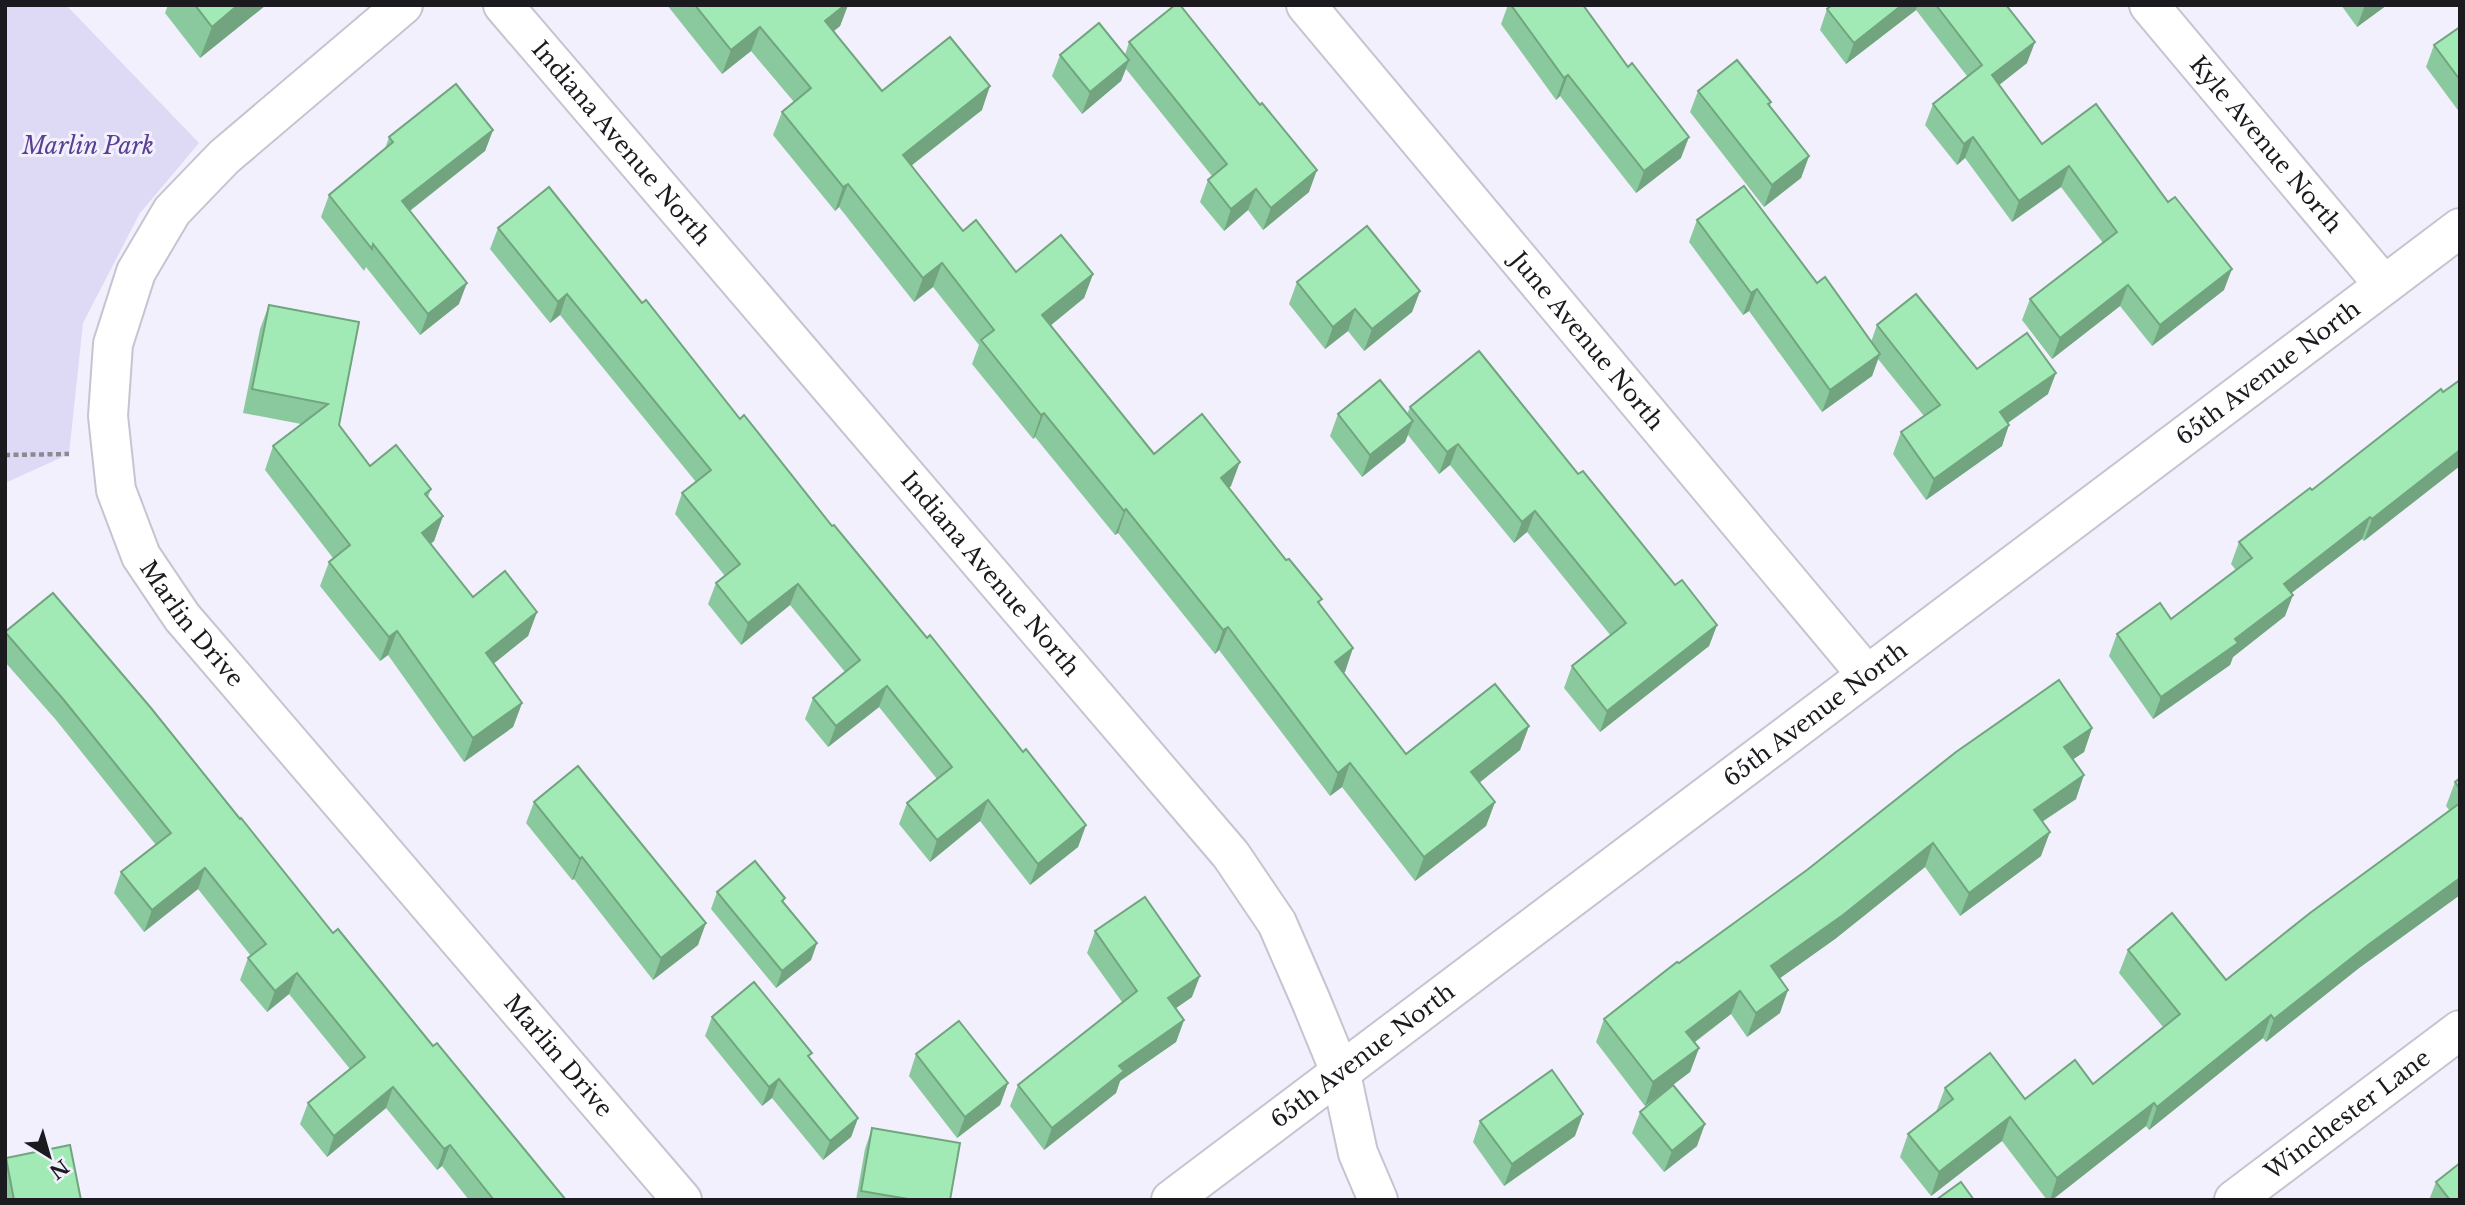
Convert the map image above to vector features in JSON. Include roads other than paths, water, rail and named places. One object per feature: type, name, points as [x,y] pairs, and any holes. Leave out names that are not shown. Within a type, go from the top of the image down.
[{"type":"street","name":"Marlin Drive","points":[[403,5],[224,157],[172,211],[136,272],[113,344],[108,416],[116,490],[141,556],[182,617],[682,1200]]},
{"type":"street","name":"Indiana Avenue North","points":[[503,5],[1231,855],[1277,923],[1341,1074],[1358,1153],[1378,1200]]},
{"type":"street","name":"June Avenue North","points":[[1306,5],[1867,675]]},
{"type":"street","name":"Kyle Avenue North","points":[[2149,5],[2384,285]]},
{"type":"street","name":"65th Avenue North","points":[[1171,1200],[2460,228]]},
{"type":"street","name":"Winchester Lane","points":[[2234,1200],[2460,1030]]},
{"type":"park label","name":"Marlin Park","points":[[88,146]]}]
